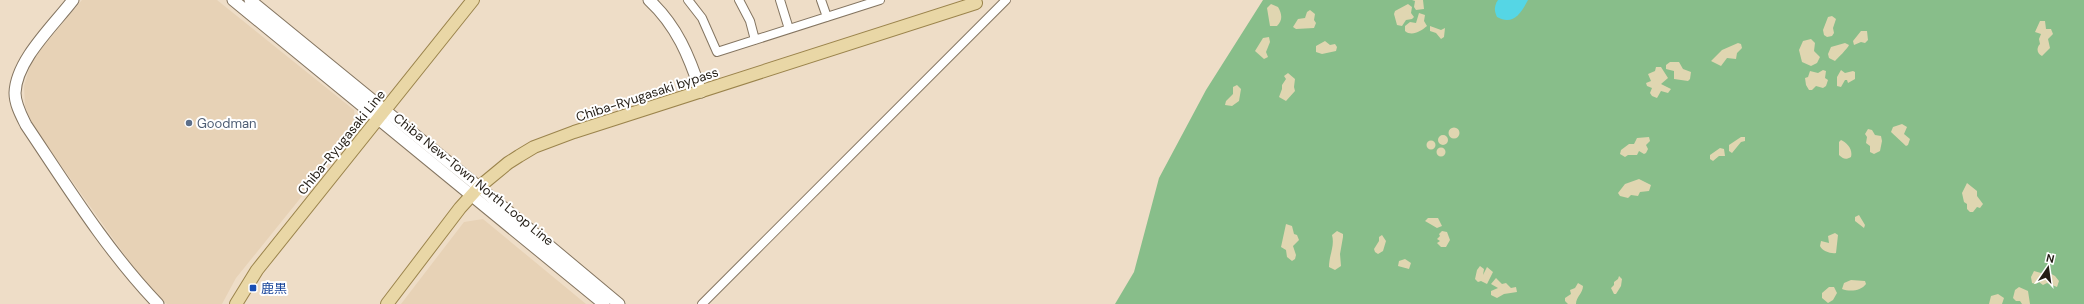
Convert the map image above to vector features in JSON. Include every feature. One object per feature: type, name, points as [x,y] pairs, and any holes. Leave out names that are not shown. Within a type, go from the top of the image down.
[{"type":"main road","points":[[73,0],[29,56],[22,68],[15,94],[19,110],[26,125],[88,216],[142,287],[158,304]]},
{"type":"main road","name":"Chiba New-Town North Loop Line","points":[[233,0],[382,114]]},
{"type":"main road","name":"Chiba New-Town North Loop Line","points":[[250,0],[382,114],[619,304]]},
{"type":"main road","name":"Chiba-Ryugasaki Line","points":[[236,304],[257,270],[473,0]]},
{"type":"main road","points":[[649,0],[668,20],[680,38],[687,52],[701,92]]},
{"type":"main road","name":"Chiba-Ryugasaki bypass","points":[[387,304],[475,190],[508,163],[541,144],[975,1]]},
{"type":"main road","name":"Chiba New-Town North Loop Line","points":[[475,190],[604,304]]},
{"type":"street","points":[[739,0],[750,21],[755,40]]},
{"type":"street","points":[[780,0],[789,29]]},
{"type":"street","points":[[822,0],[827,17]]},
{"type":"street","points":[[691,1],[702,18],[717,52],[827,17],[863,2],[880,0]]},
{"type":"street","points":[[702,304],[1006,0]]},
{"type":"shaded area","points":[[82,0],[217,0],[354,110],[356,129],[236,278],[222,304],[167,304],[146,285],[33,126],[25,106],[24,86],[29,69],[35,56]]},
{"type":"shaded area","points":[[483,219],[586,304],[401,304],[464,222]]},
{"type":"green space","points":[[1263,0],[2084,0],[2084,304],[1115,304],[1134,272],[1159,178],[1206,90]]},
{"type":"sand","points":[[1412,0],[1423,0],[1424,9],[1416,10],[1414,7],[1415,1]]},
{"type":"sand","points":[[1271,4],[1278,7],[1280,12],[1281,19],[1277,26],[1270,26],[1267,8]]},
{"type":"sand","points":[[1408,4],[1412,7],[1411,13],[1414,17],[1406,20],[1402,26],[1397,25],[1394,14],[1395,11]]},
{"type":"sand","points":[[1310,10],[1315,14],[1314,20],[1316,23],[1314,28],[1296,29],[1293,27],[1298,19],[1305,18],[1307,12]]},
{"type":"sand","points":[[1419,13],[1425,15],[1424,21],[1427,26],[1419,31],[1408,33],[1405,31],[1405,26],[1410,22],[1416,23]]},
{"type":"sand","points":[[1832,16],[1836,19],[1833,28],[1834,33],[1832,36],[1827,37],[1824,35],[1823,30],[1828,17]]},
{"type":"sand","points":[[2040,21],[2045,21],[2046,29],[2051,29],[2053,34],[2048,39],[2050,48],[2042,56],[2038,51],[2041,34],[2035,32]]},
{"type":"sand","points":[[1430,26],[1441,30],[1445,28],[1444,37],[1441,39],[1436,33],[1430,31]]},
{"type":"sand","points":[[1861,31],[1867,31],[1868,40],[1865,43],[1861,42],[1854,45],[1853,41]]},
{"type":"sand","points":[[1269,37],[1270,42],[1266,52],[1268,57],[1264,59],[1255,51],[1263,38]]},
{"type":"sand","points":[[1811,39],[1815,43],[1814,51],[1820,57],[1817,63],[1811,66],[1802,62],[1799,50],[1803,41]]},
{"type":"sand","points":[[1325,41],[1330,45],[1335,44],[1337,47],[1336,51],[1322,54],[1316,52],[1316,46]]},
{"type":"sand","points":[[1738,43],[1741,44],[1742,48],[1737,53],[1736,59],[1727,58],[1721,66],[1711,61],[1722,50]]},
{"type":"sand","points":[[1845,43],[1849,45],[1835,61],[1829,58],[1828,54],[1831,47]]},
{"type":"sand","points":[[1670,62],[1679,62],[1683,69],[1691,72],[1690,79],[1688,81],[1674,79],[1674,71],[1666,69],[1666,65]]},
{"type":"sand","points":[[1656,67],[1661,67],[1668,78],[1661,84],[1671,89],[1668,93],[1661,91],[1657,98],[1652,96],[1650,93],[1652,88],[1647,86],[1646,83],[1651,81],[1648,74],[1655,71]]},
{"type":"sand","points":[[1823,70],[1826,71],[1825,78],[1828,80],[1826,86],[1823,88],[1816,86],[1812,90],[1809,90],[1806,85],[1805,78],[1808,77],[1810,71],[1818,73]]},
{"type":"sand","points":[[1841,70],[1845,73],[1855,72],[1855,79],[1848,83],[1847,80],[1845,80],[1841,87],[1837,86],[1837,77]]},
{"type":"sand","points":[[1288,73],[1295,79],[1295,91],[1286,101],[1279,97],[1282,85],[1286,79],[1284,76]]},
{"type":"sand","points":[[1237,85],[1241,89],[1239,101],[1232,106],[1225,105],[1226,101],[1233,94],[1233,87]]},
{"type":"sand","points":[[1902,124],[1907,127],[1904,134],[1910,139],[1908,145],[1906,146],[1891,132],[1893,127]]},
{"type":"sand","points":[[1454,127],[1458,129],[1460,133],[1458,137],[1454,139],[1450,137],[1448,133],[1450,129]]},
{"type":"sand","points":[[1868,129],[1872,130],[1875,135],[1881,136],[1882,141],[1880,151],[1874,154],[1870,152],[1870,146],[1866,143],[1867,137],[1865,134]]},
{"type":"sand","points":[[1441,135],[1445,135],[1447,136],[1447,144],[1441,145],[1438,142],[1438,138]]},
{"type":"sand","points":[[1649,137],[1650,141],[1646,145],[1648,149],[1646,153],[1644,154],[1639,151],[1637,155],[1628,155],[1625,157],[1620,154],[1621,150],[1629,144],[1634,144],[1637,138]]},
{"type":"sand","points":[[1741,137],[1745,137],[1745,141],[1741,142],[1732,153],[1729,151],[1729,145]]},
{"type":"sand","points":[[1841,140],[1850,149],[1851,157],[1848,159],[1845,159],[1839,155],[1839,142]]},
{"type":"sand","points":[[1429,141],[1433,141],[1435,145],[1433,149],[1429,149],[1427,147],[1427,143]]},
{"type":"sand","points":[[1439,148],[1443,148],[1445,152],[1443,156],[1439,156],[1437,154],[1437,150]]},
{"type":"sand","points":[[1720,148],[1724,149],[1725,156],[1719,156],[1713,161],[1710,159],[1710,155]]},
{"type":"sand","points":[[1639,179],[1651,185],[1649,191],[1640,192],[1638,196],[1631,195],[1628,198],[1620,196],[1618,193],[1625,184]]},
{"type":"sand","points":[[1967,183],[1977,191],[1977,196],[1983,204],[1980,208],[1977,207],[1973,212],[1970,212],[1967,209],[1967,204],[1964,202],[1962,193]]},
{"type":"sand","points":[[1859,215],[1865,225],[1864,228],[1855,221],[1855,217]]},
{"type":"sand","points":[[1428,218],[1438,218],[1442,226],[1437,228],[1425,221]]},
{"type":"sand","points":[[1286,224],[1292,226],[1294,234],[1297,235],[1299,240],[1293,246],[1296,255],[1295,259],[1292,261],[1287,257],[1286,250],[1281,247]]},
{"type":"sand","points":[[1337,231],[1343,234],[1343,237],[1340,254],[1341,266],[1335,270],[1329,267],[1333,243],[1332,235]]},
{"type":"sand","points":[[1442,231],[1447,232],[1450,240],[1446,247],[1441,247],[1437,243],[1440,241],[1437,239]]},
{"type":"sand","points":[[1835,233],[1838,235],[1836,253],[1829,253],[1821,248],[1821,241],[1829,243],[1828,236]]},
{"type":"sand","points":[[1382,235],[1386,241],[1383,251],[1378,254],[1374,249],[1379,241],[1379,237]]},
{"type":"sand","points":[[1405,259],[1411,263],[1409,269],[1398,266],[1399,261]]},
{"type":"sand","points":[[1480,266],[1484,269],[1483,275],[1487,267],[1493,272],[1487,284],[1481,281],[1478,282],[1475,279],[1477,270]]},
{"type":"sand","points":[[2034,271],[2041,273],[2046,271],[2055,276],[2059,281],[2057,287],[2047,283],[2043,285],[2039,282],[2036,284],[2032,283],[2031,277]]},
{"type":"sand","points":[[1619,276],[1622,279],[1621,286],[1616,294],[1614,294],[1611,288]]},
{"type":"sand","points":[[1496,278],[1502,284],[1506,283],[1511,288],[1516,287],[1517,292],[1504,294],[1497,298],[1491,295],[1491,291],[1498,288],[1491,284]]},
{"type":"sand","points":[[1851,280],[1865,281],[1866,284],[1855,290],[1842,289],[1844,283]]},
{"type":"sand","points":[[1578,283],[1583,286],[1576,304],[1568,304],[1565,301],[1565,298],[1571,294],[1570,290],[1575,288]]},
{"type":"sand","points":[[1829,287],[1834,287],[1837,293],[1833,300],[1828,303],[1822,298],[1822,293]]},
{"type":"sand","points":[[2019,287],[2028,291],[2030,304],[2022,304],[2020,301],[2016,301],[2013,298],[2015,290]]},
{"type":"sand","points":[[1998,294],[2004,298],[2002,304],[1989,304],[1991,296]]},
{"type":"water","points":[[1498,0],[1528,0],[1516,17],[1508,20],[1497,17],[1495,13]]},
{"type":"place","name":"Goodman","points":[[189,123]]},
{"type":"place","name":"鹿黒","points":[[253,288]]}]
